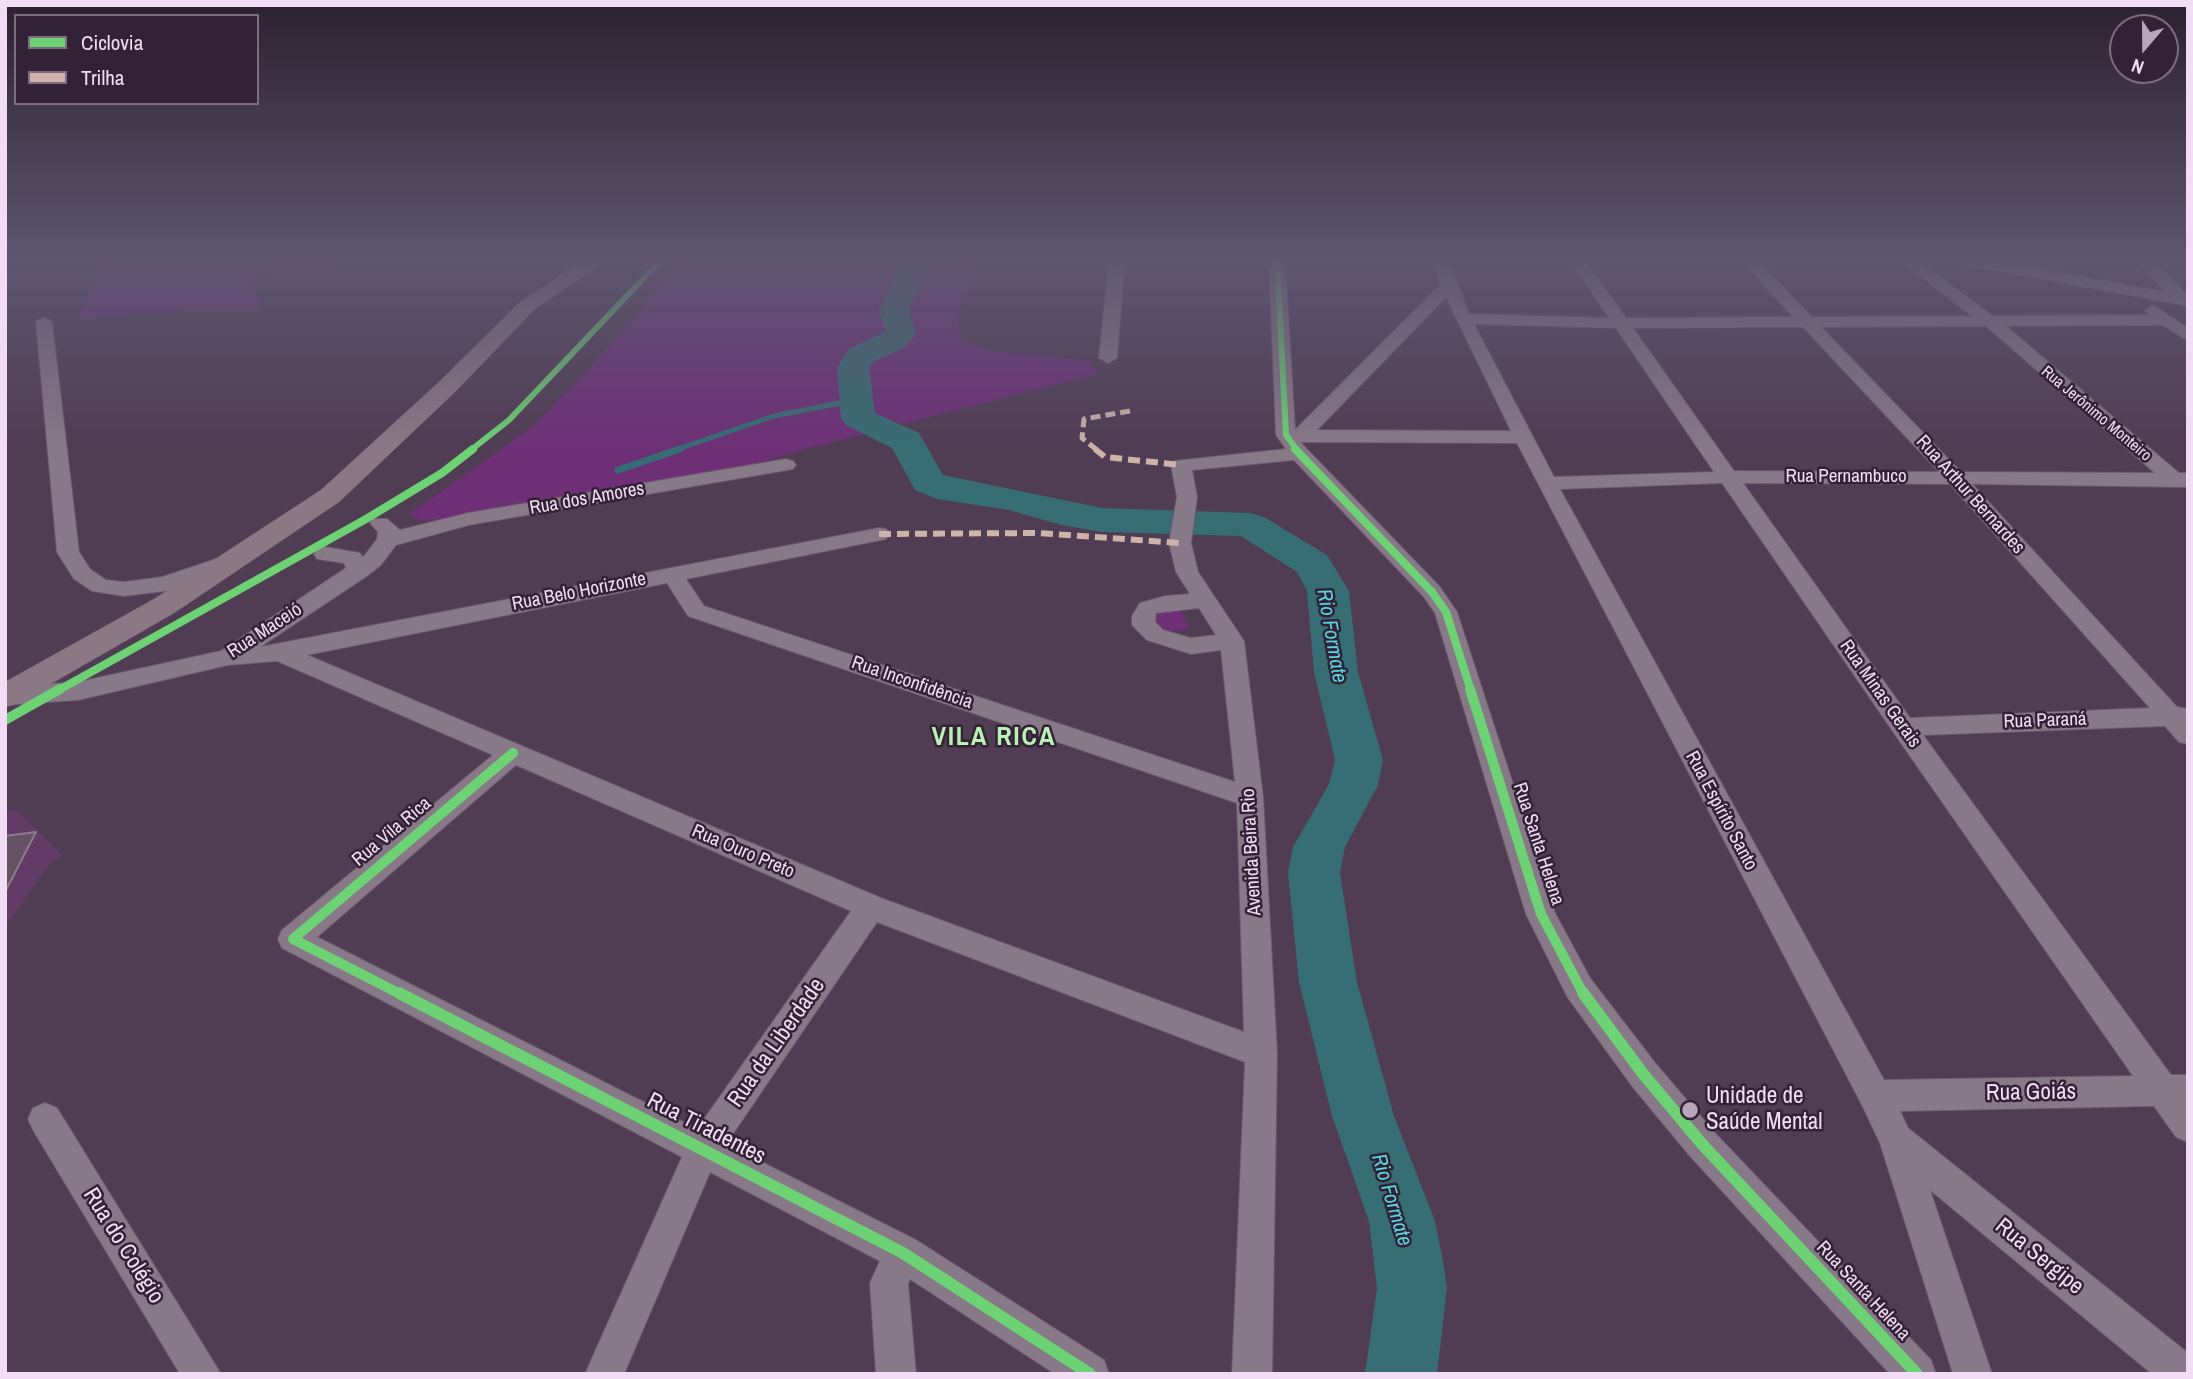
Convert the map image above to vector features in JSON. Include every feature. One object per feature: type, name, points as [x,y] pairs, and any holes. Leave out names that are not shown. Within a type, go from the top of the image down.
[{"type":"main road","points":[[5,696],[164,607],[330,496],[448,386],[510,323]]},
{"type":"street","points":[[44,323],[68,552],[82,574],[100,586],[124,589],[165,584],[242,556]]},
{"type":"street","points":[[1108,358],[1111,323]]},
{"type":"street","points":[[1284,323],[1296,442]]},
{"type":"street","points":[[1296,442],[1412,323]]},
{"type":"street","name":"Rua Espírito Santo","points":[[1465,323],[1547,483],[1875,1096],[1896,1140],[1973,1374]]},
{"type":"street","name":"Rua Minas Gerais","points":[[1622,323],[1903,727],[2175,1090],[2188,1126]]},
{"type":"street","name":"Rua Arthur Bernardes","points":[[1811,323],[2179,716],[2188,735]]},
{"type":"street","name":"Rua Jerônimo Monteiro","points":[[1993,323],[2183,483]]},
{"type":"street","points":[[2170,323],[2188,336]]},
{"type":"street","points":[[1296,442],[1524,436]]},
{"type":"street","name":"Avenida Beira Rio","points":[[1252,1374],[1261,1053],[1250,797],[1232,641],[1187,572],[1180,543],[1187,497],[1181,465],[1296,442]]},
{"type":"street","name":"Rua Santa Helena","points":[[1296,442],[1432,592],[1446,612],[1541,914],[1579,988],[1644,1075],[1702,1143],[1917,1374]]},
{"type":"street","name":"Rua dos Amores","points":[[384,532],[786,465]]},
{"type":"street","name":"Rua Pernambuco","points":[[1547,483],[1731,477],[1955,477],[2183,483]]},
{"type":"street","name":"Rua Maceió","points":[[5,696],[78,691],[228,657],[373,560],[384,532]]},
{"type":"street","name":"Rua Belo Horizonte","points":[[280,653],[671,573],[879,534]]},
{"type":"street","points":[[325,554],[352,558],[359,571]]},
{"type":"street","name":"Rua Inconfidência","points":[[671,573],[696,611],[1250,797]]},
{"type":"street","points":[[1205,600],[1165,603],[1148,608],[1143,616],[1144,625],[1155,635],[1191,646],[1232,641]]},
{"type":"street","name":"Rua Ouro Preto","points":[[228,657],[280,653],[871,907],[1049,976],[1261,1053]]},
{"type":"street","name":"Rua Maceió","points":[[62,664],[84,676],[121,681]]},
{"type":"street","name":"Rua Paraná","points":[[1903,727],[2179,716]]},
{"type":"street","name":"Rua Vila Rica","points":[[293,939],[513,753]]},
{"type":"street","name":"Rua da Liberdade","points":[[604,1374],[703,1149],[871,907]]},
{"type":"street","name":"Rua Tiradentes","points":[[293,939],[903,1253],[1090,1374]]},
{"type":"street","name":"Rua Goiás","points":[[1875,1096],[2175,1090]]},
{"type":"street","name":"Rua do Colégio","points":[[45,1119],[202,1374]]},
{"type":"street","name":"Rua Sergipe","points":[[1896,1140],[2183,1374]]},
{"type":"street","points":[[896,1374],[890,1283],[903,1253]]},
{"type":"shaded area","points":[[629,323],[957,323],[964,341],[988,351],[1090,361],[1097,374],[790,453],[698,482],[433,524],[408,515],[530,429],[586,373]]},
{"type":"shaded area","points":[[1179,608],[1190,628],[1168,632],[1157,627],[1154,620],[1158,612]]},
{"type":"shaded area","points":[[15,809],[63,856],[52,861],[5,927],[5,813]]},
{"type":"building","points":[[36,832],[5,892],[5,836]]},
{"type":"waterway","name":"Rio Formate","points":[[899,323],[900,334],[893,341],[860,356],[853,368],[858,418],[906,441],[928,482],[937,488],[1014,499],[1061,513],[1102,520],[1250,525],[1313,564],[1328,591],[1336,672],[1359,760],[1353,785],[1319,847],[1314,873],[1328,982],[1363,1116],[1402,1221],[1409,1261],[1412,1288],[1401,1374]]},
{"type":"waterway","points":[[675,450],[774,416],[855,400]]},
{"type":"waterway","points":[[618,470],[680,449]]},
{"type":"marked path","points":[[1130,411],[1084,419],[1082,438],[1105,457],[1181,465]]},
{"type":"marked path","points":[[879,534],[1038,533],[1132,542],[1180,543]]},
{"type":"cycle path","points":[[5,720],[366,519],[442,473],[509,420],[601,323]]},
{"type":"cycle path","points":[[1280,323],[1286,435],[1299,454],[1432,592],[1446,612],[1541,914],[1579,988],[1644,1075],[1702,1144],[1917,1374]]},
{"type":"cycle path","points":[[513,753],[293,939],[903,1253],[1090,1374]]},
{"type":"place","name":"Unidade de Saúde Mental","points":[[1690,1110]]},
{"type":"district","name":"VILA RICA","points":[[994,738]]}]
